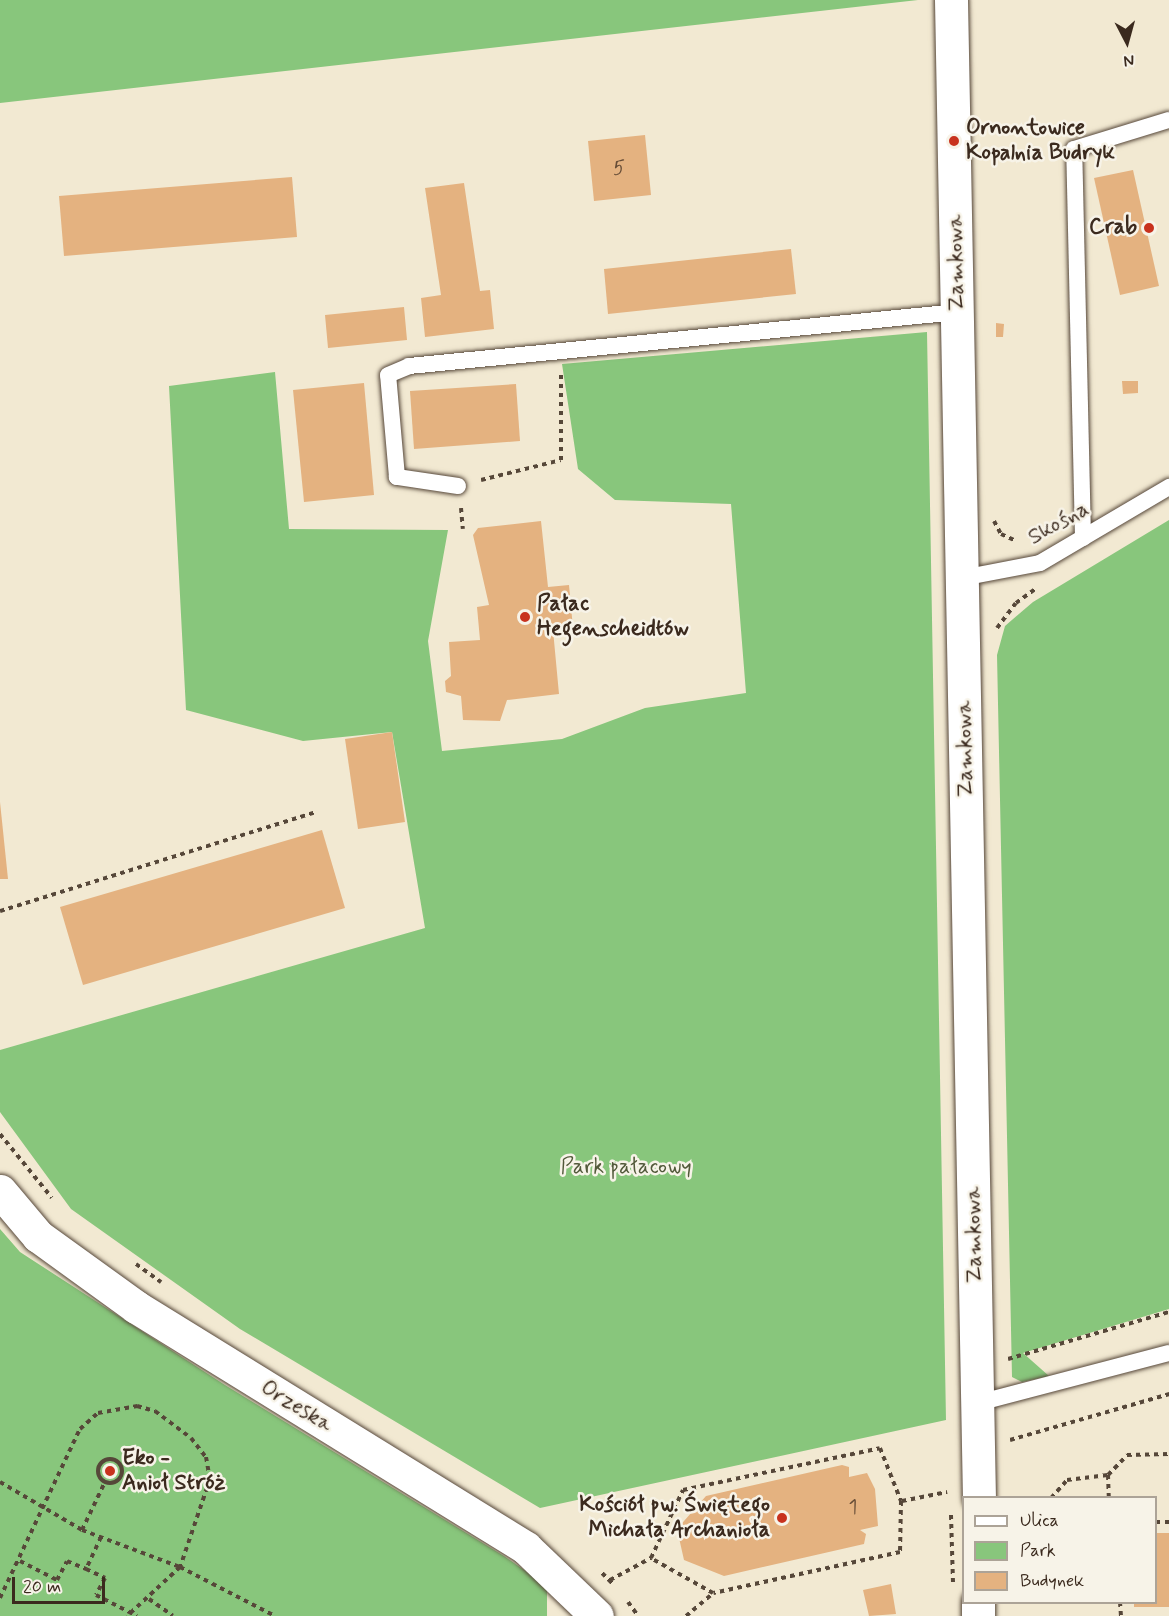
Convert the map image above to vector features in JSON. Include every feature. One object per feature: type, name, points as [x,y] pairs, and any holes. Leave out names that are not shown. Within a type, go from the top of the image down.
[{"type":"street","name":"Zamkowa","points":[[951,0],[979,1496]]},
{"type":"street","name":"Orzeska","points":[[0,1191],[38,1236],[136,1307],[526,1548],[597,1616]]},
{"type":"lane","points":[[1083,538],[1074,149],[1169,120]]},
{"type":"lane","points":[[458,486],[397,477],[388,375],[409,366],[958,312]]},
{"type":"lane","name":"Skośna","points":[[962,578],[1040,563],[1169,487]]},
{"type":"lane","points":[[978,1403],[1169,1353]]},
{"type":"path","points":[[463,529],[458,486],[561,460],[562,352]]},
{"type":"path","points":[[992,507],[1001,534],[1023,540]]},
{"type":"path","points":[[0,911],[315,812]]},
{"type":"path","points":[[0,1134],[58,1205]]},
{"type":"path","points":[[131,1260],[169,1287]]},
{"type":"path","points":[[1004,1360],[1169,1312]]},
{"type":"path","points":[[1003,1441],[1169,1394]]},
{"type":"path","points":[[0,1598],[44,1508],[53,1477],[88,1419],[120,1407],[155,1411],[191,1438],[209,1466],[180,1567],[149,1599],[129,1615]]},
{"type":"path","points":[[593,1565],[610,1580],[651,1558],[683,1490],[880,1449],[902,1501],[900,1552],[713,1593],[686,1616]]},
{"type":"path","points":[[1052,1496],[1067,1480],[1108,1475],[1127,1455],[1169,1454]]},
{"type":"path","points":[[82,1530],[105,1482],[100,1465],[117,1462],[119,1479],[105,1482]]},
{"type":"path","points":[[1108,1475],[1109,1496]]},
{"type":"path","points":[[0,1482],[82,1530],[180,1567],[275,1616]]},
{"type":"path","points":[[902,1501],[951,1492],[962,1575]]},
{"type":"path","points":[[86,1569],[101,1537]]},
{"type":"path","points":[[651,1558],[713,1593]]},
{"type":"path","points":[[20,1561],[57,1580],[67,1561],[86,1569],[105,1578],[96,1595],[129,1615],[137,1616]]},
{"type":"path","points":[[149,1599],[174,1616]]},
{"type":"green space","points":[[0,0],[918,0],[0,103]]},
{"type":"green space","name":"Park pałacowy","points":[[927,332],[946,1420],[540,1508],[240,1329],[71,1209],[0,1112],[0,1050],[425,928],[392,732],[303,741],[186,710],[169,386],[275,372],[289,529],[448,530],[428,641],[442,751],[562,739],[645,708],[746,693],[731,504],[615,500],[578,469],[562,364]]},
{"type":"green space","points":[[1169,520],[1169,1309],[1023,1353],[1049,1376],[1022,1382],[1012,1377],[997,655],[1005,626],[1033,602]]},
{"type":"green space","points":[[0,1229],[20,1252],[225,1385],[504,1556],[547,1586],[547,1616],[0,1616]]},
{"type":"building","points":[[645,135],[651,195],[594,201],[588,141]]},
{"type":"building","points":[[1133,170],[1159,286],[1120,295],[1094,178]]},
{"type":"building","points":[[292,177],[297,237],[64,256],[59,196]]},
{"type":"building","points":[[464,183],[480,291],[490,290],[494,329],[425,337],[421,298],[441,295],[425,188]]},
{"type":"building","points":[[791,249],[796,294],[608,314],[604,269]]},
{"type":"building","points":[[404,307],[407,340],[328,348],[325,315]]},
{"type":"building","points":[[996,323],[1004,324],[1003,337],[996,337]]},
{"type":"building","points":[[1122,381],[1138,381],[1138,393],[1123,394]]},
{"type":"building","points":[[364,383],[374,495],[304,502],[293,390]]},
{"type":"building","points":[[516,384],[520,441],[414,449],[410,391]]},
{"type":"building","name":"Pałac Hegenscheidtów","points":[[541,521],[548,587],[569,585],[573,628],[553,630],[559,694],[507,700],[500,721],[463,720],[461,696],[446,692],[445,681],[451,676],[449,642],[480,640],[477,607],[489,605],[473,535],[478,528]]},
{"type":"building","points":[[392,732],[405,822],[358,829],[345,739]]},
{"type":"building","points":[[0,802],[8,879],[0,879]]},
{"type":"building","points":[[322,830],[345,908],[83,985],[60,907]]},
{"type":"building","name":"Kościół pw. Świętego Michała Archanioła","points":[[842,1465],[849,1467],[849,1477],[867,1473],[875,1489],[878,1526],[860,1530],[866,1534],[864,1544],[724,1576],[684,1560],[677,1529],[706,1496]]},
{"type":"building","points":[[1157,1533],[1169,1533],[1169,1607],[1134,1607],[1134,1604],[1157,1604]]},
{"type":"building","points":[[891,1584],[896,1614],[869,1616],[863,1590]]},
{"type":"place","name":"Ornontowice Kopalnia Budryk","points":[[954,141]]},
{"type":"place","name":"Crab","points":[[1149,228]]},
{"type":"place","name":"Pałac Hegenscheidtów","points":[[525,617]]},
{"type":"place","name":"Eko - Anioł Stróż","points":[[110,1471]]},
{"type":"place","name":"Kościół pw. Świętego Michała Archanioła","points":[[782,1518]]}]
